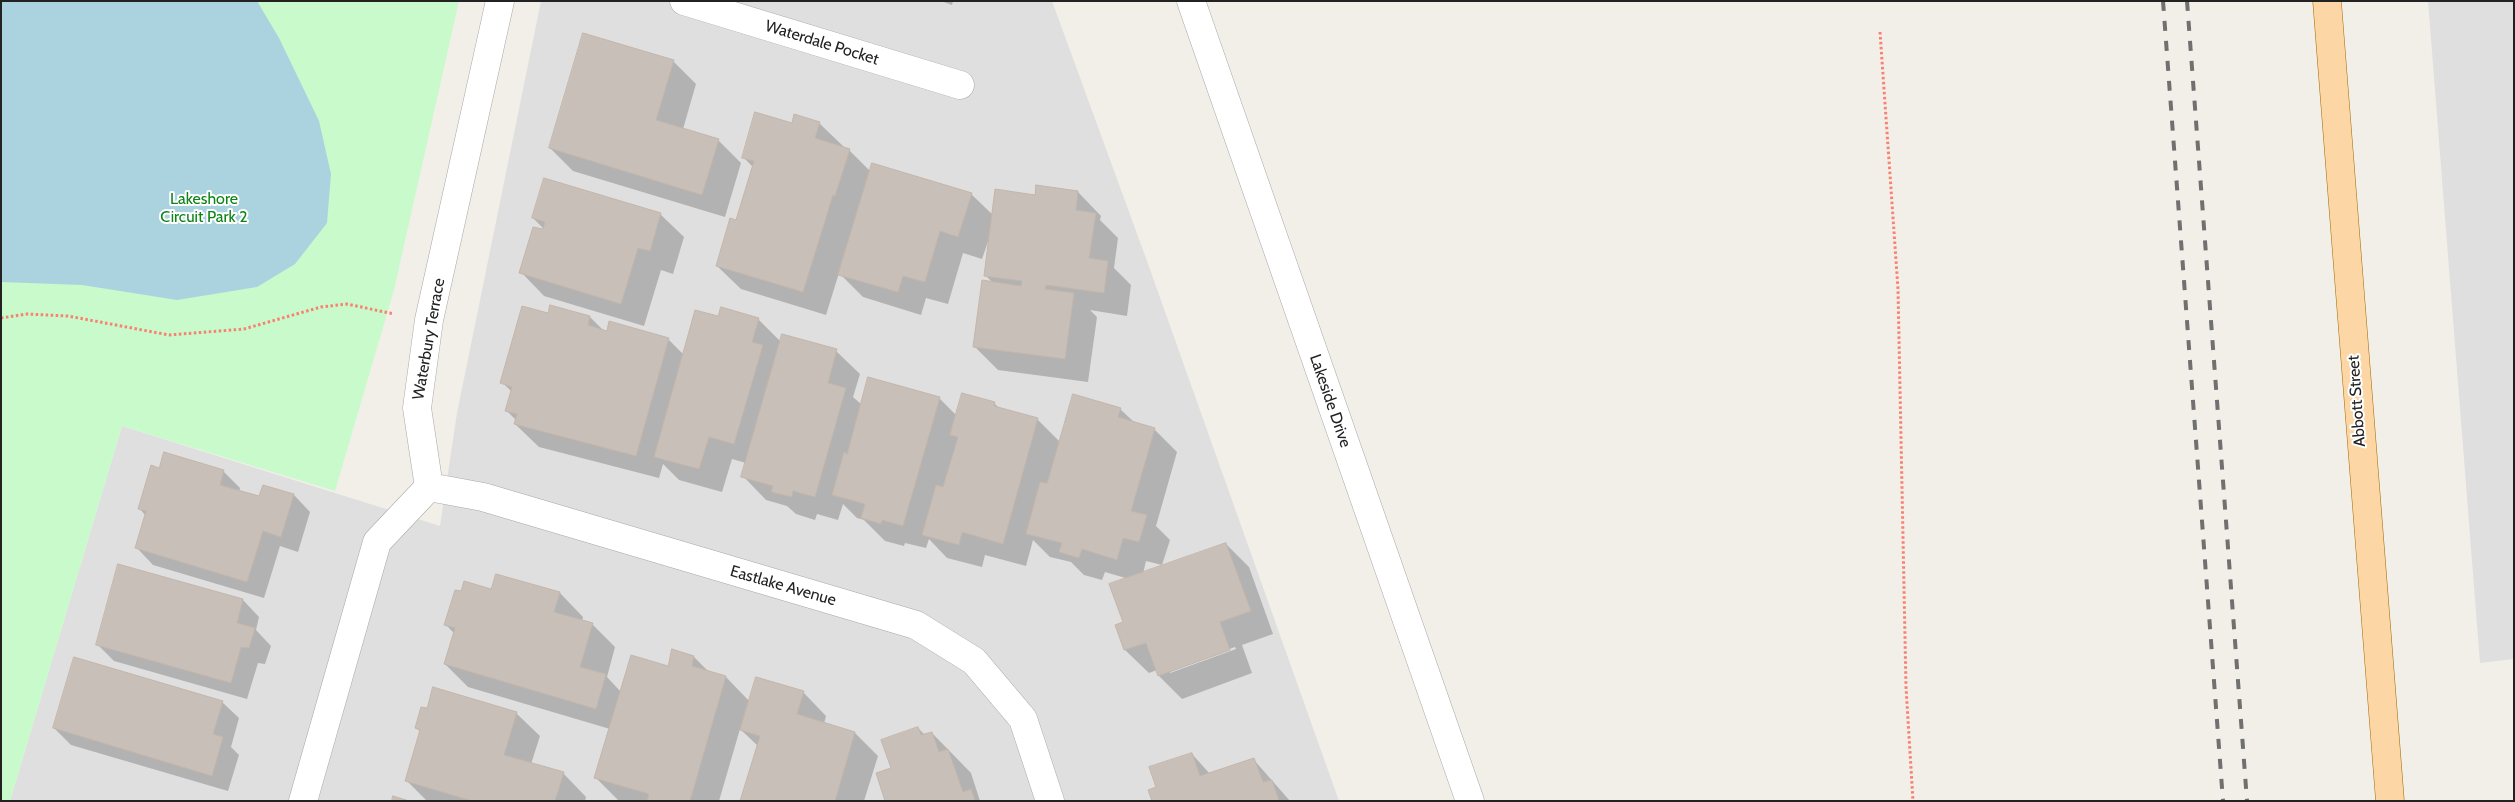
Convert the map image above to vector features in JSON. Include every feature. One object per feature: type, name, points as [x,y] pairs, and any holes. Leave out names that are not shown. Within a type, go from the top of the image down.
[{"type":"main road","name":"Abbott Street","points":[[2327,1],[2390,801]]},
{"type":"street","name":"Waterbury Terrace","points":[[429,487],[417,408],[429,320],[500,1]]},
{"type":"street","name":"Waterdale Pocket","points":[[684,1],[960,84]]},
{"type":"street","name":"Lakeside Drive","points":[[1190,1],[1470,801]]},
{"type":"street","points":[[302,801],[378,542],[429,487]]},
{"type":"street","name":"Eastlake Avenue","points":[[429,487],[482,497],[916,625],[974,660],[1023,719],[1050,801]]},
{"type":"path","points":[[1880,32],[1898,289],[1906,687],[1913,801]]},
{"type":"path","points":[[1,318],[27,314],[68,316],[169,336],[244,329],[321,306],[347,304],[429,320]]},
{"type":"shaded area","points":[[541,1],[1052,1],[1147,261],[1339,801],[10,801],[122,426],[440,526],[457,413]]},
{"type":"shaded area","points":[[2428,1],[2514,1],[2514,659],[2480,663]]},
{"type":"green space","name":"Lakeshore Circuit Park 2","points":[[1,1],[459,1],[394,290],[335,491],[122,426],[10,801],[1,801]]},
{"type":"water","points":[[1,1],[257,1],[279,38],[319,121],[331,174],[327,223],[295,264],[257,287],[177,300],[82,285],[1,282]]},
{"type":"building","points":[[583,33],[674,60],[656,120],[719,139],[702,195],[549,148]]},
{"type":"building","points":[[755,112],[792,123],[794,114],[820,122],[815,138],[850,149],[835,196],[833,195],[803,292],[716,266],[730,218],[736,220],[754,161],[742,158]]},
{"type":"building","points":[[872,163],[972,193],[958,237],[940,231],[925,282],[903,276],[898,292],[838,275]]},
{"type":"building","points":[[544,178],[661,213],[650,251],[638,248],[621,304],[519,273],[533,227],[543,229],[545,222],[532,218]]},
{"type":"building","points":[[1036,185],[1078,191],[1076,210],[1096,213],[1089,258],[1108,261],[1104,293],[1046,285],[1045,289],[1074,293],[1065,359],[973,347],[982,280],[1021,286],[1022,281],[984,276],[995,189],[1035,195]]},
{"type":"building","points":[[550,305],[590,316],[588,325],[607,331],[609,321],[669,338],[636,456],[514,424],[517,414],[505,411],[512,387],[500,383],[522,306],[548,313]]},
{"type":"building","points":[[721,307],[759,318],[752,342],[763,345],[734,444],[709,437],[699,469],[654,457],[695,310],[718,316]]},
{"type":"building","points":[[782,334],[837,349],[828,383],[846,388],[815,497],[793,491],[792,497],[771,492],[773,486],[741,477]]},
{"type":"building","points":[[868,377],[940,397],[903,526],[882,520],[881,524],[861,518],[865,504],[832,495],[844,452],[847,454]]},
{"type":"building","points":[[962,393],[995,402],[994,406],[1038,418],[1003,544],[962,532],[959,545],[922,535],[936,485],[943,487],[958,437],[950,435]]},
{"type":"building","points":[[1073,394],[1121,408],[1118,417],[1155,428],[1131,511],[1147,515],[1139,542],[1123,538],[1117,560],[1082,549],[1079,558],[1059,552],[1062,543],[1026,534],[1040,482],[1047,483]]},
{"type":"building","points":[[164,452],[224,470],[220,485],[259,496],[263,485],[294,494],[281,537],[263,531],[247,582],[135,548],[146,511],[138,509],[151,465],[159,468]]},
{"type":"building","points":[[1226,543],[1251,611],[1220,622],[1230,650],[1158,676],[1146,643],[1124,650],[1115,625],[1123,622],[1109,584]]},
{"type":"building","points":[[118,564],[243,599],[237,623],[255,628],[249,648],[241,647],[231,683],[96,645]]},
{"type":"building","points":[[496,574],[560,592],[554,612],[593,623],[580,667],[606,674],[596,709],[444,664],[455,628],[444,625],[455,590],[461,591],[464,581],[491,589]]},
{"type":"building","points":[[672,649],[694,656],[692,666],[726,676],[690,801],[647,801],[649,794],[594,778],[631,655],[668,666]]},
{"type":"building","points":[[74,657],[223,701],[213,734],[223,737],[212,776],[53,728]]},
{"type":"building","points":[[756,677],[804,691],[797,714],[855,732],[835,801],[740,801],[760,736],[740,730]]},
{"type":"building","points":[[433,687],[517,712],[504,755],[564,772],[555,801],[472,801],[405,781],[420,730],[415,728],[421,707],[427,708]]},
{"type":"building","points":[[918,727],[921,735],[932,732],[939,752],[948,749],[963,792],[971,789],[975,801],[885,801],[876,773],[891,768],[881,740]]},
{"type":"building","points":[[1192,753],[1200,776],[1254,758],[1263,782],[1272,780],[1279,801],[1152,801],[1148,790],[1156,787],[1149,767]]},
{"type":"building","points":[[393,796],[409,801],[392,801]]},
{"type":"railway","points":[[2163,1],[2223,801]]},
{"type":"railway","points":[[2187,1],[2247,801]]}]
